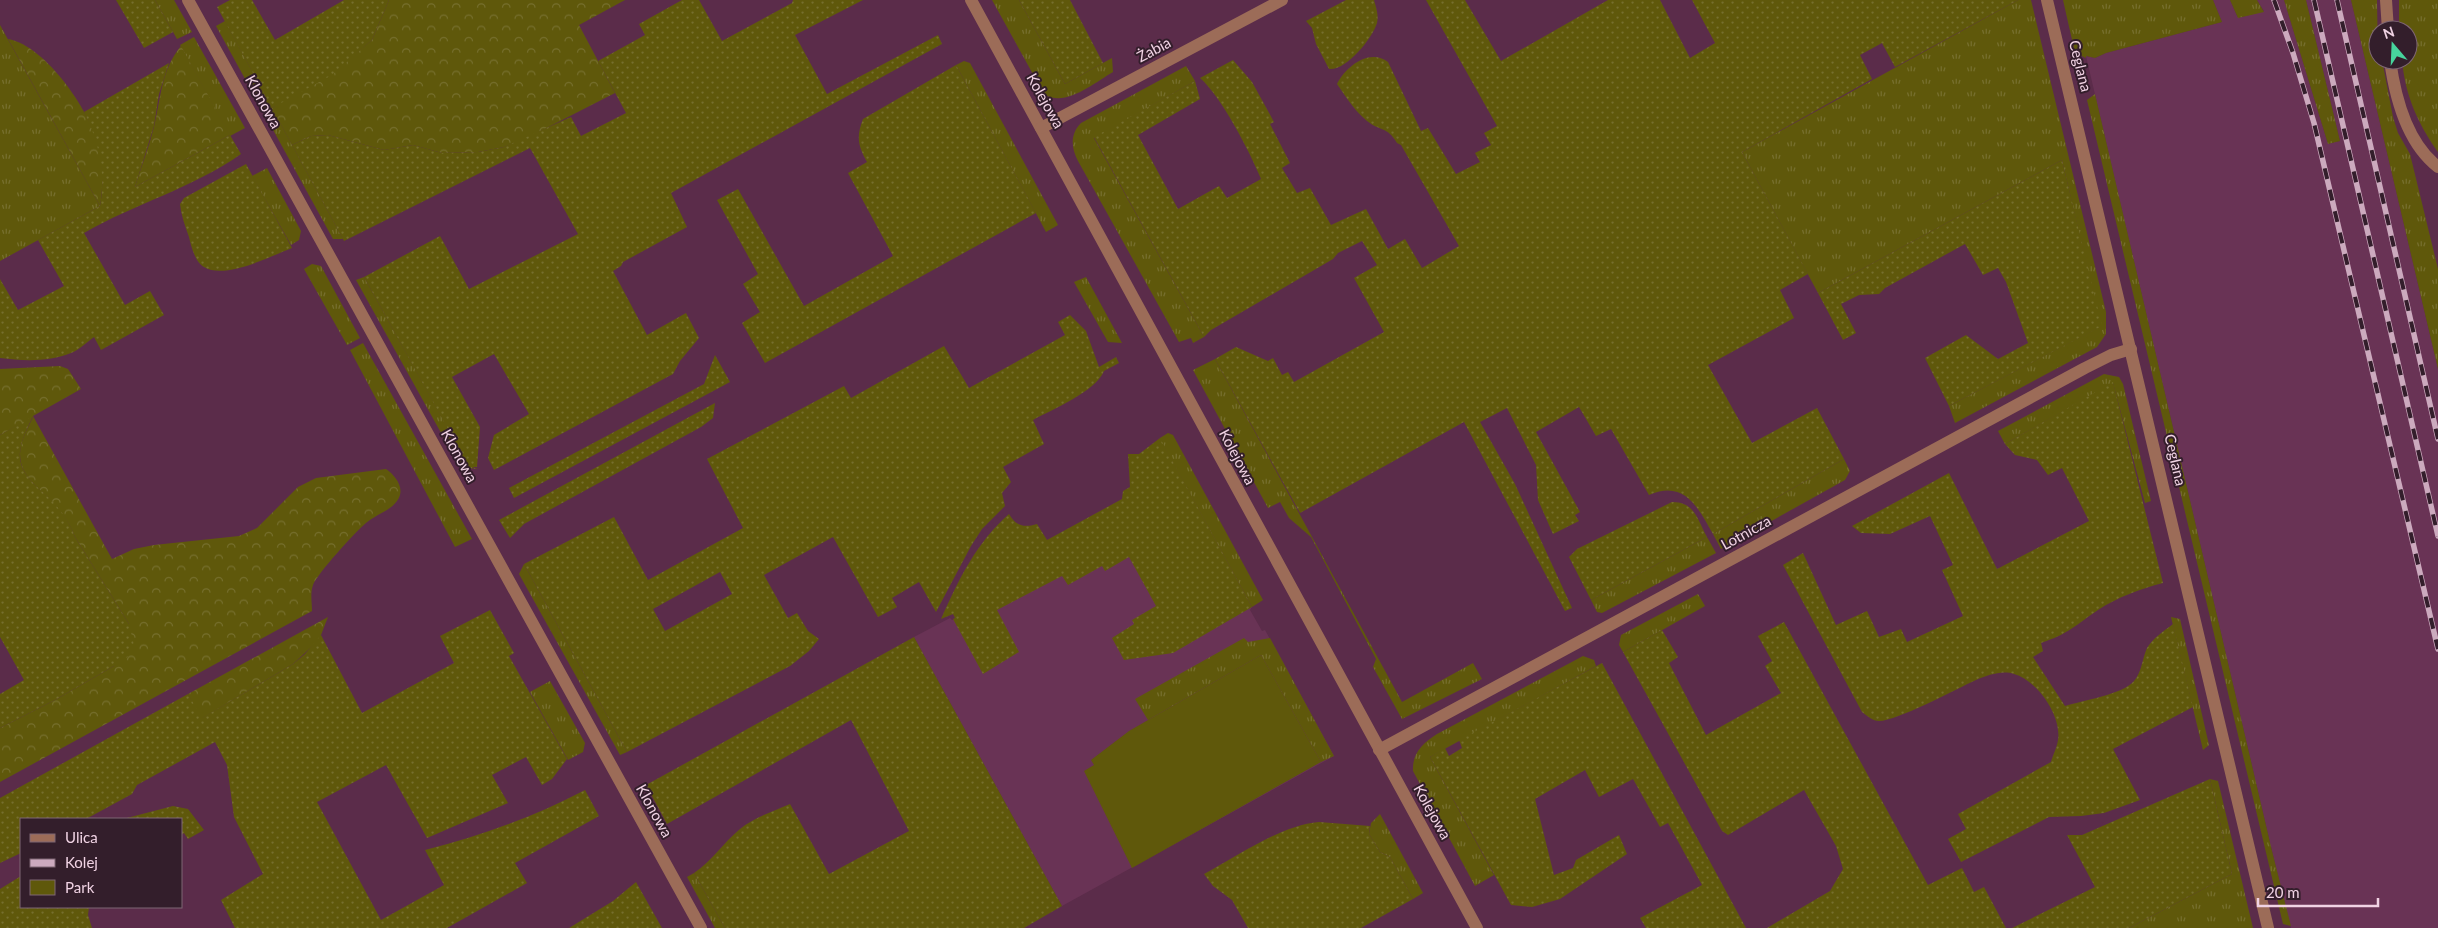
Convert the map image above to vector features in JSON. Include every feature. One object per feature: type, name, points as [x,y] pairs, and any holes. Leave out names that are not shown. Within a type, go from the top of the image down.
[{"type":"street","name":"Klonowa","points":[[188,0],[701,928]]},
{"type":"street","name":"Kolejowa","points":[[971,0],[1477,928]]},
{"type":"street","name":"Żabia","points":[[1041,128],[1282,0]]},
{"type":"street","name":"Ceglana","points":[[2047,0],[2268,928]]},
{"type":"street","points":[[2386,0],[2387,20]]},
{"type":"street","points":[[2392,70],[2394,85],[2409,129],[2422,151],[2438,167]]},
{"type":"street","name":"Lotnicza","points":[[1379,750],[2085,368],[2111,355],[2131,348]]},
{"type":"shaded area","points":[[2213,0],[2230,0],[2238,18],[2264,11],[2257,0],[2284,0],[2328,144],[2340,141],[2306,0],[2351,0],[2438,369],[2438,928],[2291,928],[2272,851],[2086,56],[2095,58],[2106,53],[2222,22]]},
{"type":"shaded area","points":[[1190,493],[1252,607],[1250,610],[1262,631],[1265,630],[1334,756],[1062,906],[914,637],[950,618],[952,620],[955,619]]},
{"type":"green space","points":[[116,0],[155,0],[173,32],[144,48]]},
{"type":"green space","points":[[155,0],[174,0],[192,32],[177,39]]},
{"type":"green space","points":[[230,0],[252,0],[275,40],[344,0],[389,0],[372,40],[332,75],[272,108],[217,7]]},
{"type":"green space","points":[[389,0],[625,0],[579,25],[615,93],[527,138],[504,147],[478,152],[442,153],[413,145],[384,150],[328,135],[311,136],[292,145],[272,108],[354,55],[372,40]]},
{"type":"green space","points":[[682,0],[699,0],[722,41],[792,3],[793,0],[863,0],[795,35],[827,94],[938,35],[942,44],[671,193],[687,227],[623,262],[621,266],[613,271],[647,335],[686,313],[699,338],[680,361],[673,374],[494,470],[488,458],[494,435],[529,414],[494,354],[452,377],[480,427],[477,467],[469,467],[364,277],[440,236],[469,289],[578,234],[530,148],[344,241],[292,145],[311,136],[328,135],[384,150],[413,145],[442,153],[478,152],[504,147],[571,117],[581,136],[626,113],[598,61],[645,35],[639,24]]},
{"type":"green space","points":[[992,0],[1019,0],[1065,84],[1112,58],[1113,72],[1070,96],[1052,98],[1044,94]]},
{"type":"green space","points":[[1019,0],[1070,0],[1103,63],[1065,84]]},
{"type":"green space","points":[[1346,0],[1374,0],[1378,20],[1370,37],[1358,53],[1343,65],[1329,69],[1316,44],[1312,28],[1306,21]]},
{"type":"green space","points":[[1426,0],[1465,0],[1501,61],[1608,0],[1660,0],[1690,58],[1715,43],[1692,0],[2018,0],[1895,67],[1882,43],[1860,55],[1872,79],[1742,152],[1808,274],[1780,290],[1794,318],[1708,365],[1752,443],[1817,408],[1844,459],[1713,534],[1696,506],[1681,493],[1661,491],[1649,495],[1611,429],[1596,436],[1579,407],[1536,432],[1580,512],[1575,515],[1579,521],[1553,534],[1538,500],[1536,465],[1507,408],[1480,422],[1515,484],[1572,608],[1565,611],[1464,422],[1300,513],[1215,359],[1236,347],[1268,361],[1273,358],[1282,375],[1288,372],[1294,382],[1384,332],[1354,278],[1377,265],[1362,241],[1338,253],[1333,259],[1211,330],[1204,337],[1094,137],[1195,81],[1200,99],[1138,135],[1178,209],[1219,186],[1227,198],[1261,179],[1250,154],[1226,111],[1200,78],[1233,60],[1252,82],[1274,122],[1270,124],[1290,163],[1282,168],[1297,193],[1310,188],[1331,225],[1366,209],[1388,249],[1405,239],[1422,268],[1459,246],[1401,145],[1387,131],[1362,117],[1337,84],[1352,65],[1366,58],[1381,58],[1388,62],[1421,131],[1428,128],[1456,174],[1480,162],[1475,153],[1491,145],[1484,133],[1497,126]]},
{"type":"green space","points":[[2018,0],[2031,0],[2106,312],[2106,334],[2097,347],[1955,423],[1949,406],[2101,326],[2062,160],[1818,293],[1742,152]]},
{"type":"green space","points":[[2063,0],[2213,0],[2222,22],[2106,53],[2095,58],[2086,56],[2086,58],[2075,53]]},
{"type":"green space","points":[[2230,0],[2257,0],[2264,12],[2238,18]]},
{"type":"green space","points":[[2284,0],[2306,0],[2340,141],[2328,144]]},
{"type":"green space","points":[[2351,0],[2377,0],[2377,20],[2368,20],[2368,70],[2384,70],[2393,117],[2398,133],[2410,154],[2438,269],[2438,369]]},
{"type":"green space","points":[[2399,0],[2438,0],[2438,152],[2424,131],[2414,109],[2409,97],[2404,70],[2418,70],[2418,20],[2399,20]]},
{"type":"green space","points":[[225,21],[343,239],[333,239],[216,26]]},
{"type":"green space","points":[[0,25],[100,206],[0,261]]},
{"type":"green space","points":[[194,37],[245,128],[230,136],[180,45]]},
{"type":"green space","points":[[8,39],[23,44],[38,54],[52,68],[66,84],[88,120],[96,137],[101,159],[102,186],[100,206]]},
{"type":"green space","points":[[181,46],[230,135],[135,187],[152,134],[169,65]]},
{"type":"green space","points":[[964,61],[970,63],[1058,225],[1046,232],[956,65]]},
{"type":"green space","points":[[169,63],[159,94],[154,126],[135,187],[230,135],[241,154],[203,177],[84,233],[125,305],[150,291],[164,315],[101,350],[94,337],[74,352],[63,356],[27,360],[0,358],[0,279],[18,310],[64,286],[38,240],[100,206],[102,170],[100,158],[94,134],[84,112]]},
{"type":"green space","points":[[956,65],[1036,213],[765,363],[742,323],[760,312],[743,284],[758,274],[717,200],[738,189],[804,306],[893,256],[848,173],[867,162],[859,141],[859,131],[863,119]]},
{"type":"green space","points":[[1186,66],[1195,81],[1094,138],[1204,337],[1193,343],[1191,338],[1179,342],[1078,161],[1073,146],[1073,136],[1081,123]]},
{"type":"green space","points":[[2095,94],[2291,926],[2283,924],[2087,100]]},
{"type":"green space","points":[[2062,160],[2102,326],[1949,406],[1925,358],[1966,335],[1998,359],[2028,343],[2006,282],[1998,268],[1983,275],[1965,244],[1885,288],[1879,294],[1859,295],[1841,304],[1856,333],[1843,340],[1818,293]]},
{"type":"green space","points":[[246,164],[292,248],[236,269],[224,271],[204,267],[196,258],[192,249],[180,204],[184,198]]},
{"type":"green space","points":[[267,168],[301,231],[299,240],[291,245],[252,176]]},
{"type":"green space","points":[[312,264],[321,266],[360,338],[347,345],[304,269]]},
{"type":"green space","points":[[364,277],[469,466],[478,469],[460,467],[356,280]]},
{"type":"green space","points":[[1086,277],[1122,343],[1108,342],[1074,282]]},
{"type":"green space","points":[[1070,315],[1086,331],[1099,367],[1116,357],[1119,363],[1104,371],[1099,379],[1083,393],[1033,420],[1044,444],[1003,467],[1011,482],[1002,493],[1005,506],[982,529],[936,612],[919,582],[892,598],[897,607],[878,617],[833,537],[764,575],[788,618],[797,613],[808,631],[819,639],[809,651],[790,666],[627,752],[524,564],[614,517],[648,580],[743,528],[707,459],[844,386],[851,398],[944,346],[969,388],[1065,335],[1058,322]],"holes":[[[720,572],[732,594],[665,631],[653,609]]]},
{"type":"green space","points":[[363,343],[472,539],[455,547],[350,350]]},
{"type":"green space","points":[[715,355],[730,382],[514,498],[509,488],[704,384]]},
{"type":"green space","points":[[1215,359],[1402,702],[1473,663],[1482,679],[1402,719],[1373,667],[1376,659],[1311,537],[1289,518],[1280,502],[1268,508],[1193,370]]},
{"type":"green space","points":[[60,366],[68,369],[81,389],[33,416],[112,559],[134,549],[154,545],[239,536],[257,528],[298,487],[316,478],[386,469],[399,483],[400,496],[394,504],[361,528],[322,572],[312,588],[312,611],[0,782],[0,728],[55,700],[114,666],[129,624],[64,516],[23,470],[20,449],[33,417],[0,435],[0,369]]},
{"type":"green space","points":[[2104,374],[2119,377],[2123,384],[2151,501],[2145,503],[2113,383],[2005,444],[1998,431]]},
{"type":"green space","points":[[2113,382],[2163,583],[2113,601],[2065,633],[2041,643],[2043,651],[2033,657],[2065,706],[2112,693],[2129,686],[2139,674],[2149,644],[2173,624],[2193,707],[2113,749],[2140,800],[2104,813],[2049,817],[1961,862],[1948,839],[1966,829],[1958,814],[2051,762],[2057,743],[2058,731],[2052,710],[2031,683],[2014,674],[2000,673],[1976,680],[1927,704],[1888,720],[1879,721],[1872,719],[1862,712],[1783,565],[1803,553],[1836,625],[1867,611],[1879,637],[1901,629],[1907,642],[1963,616],[1942,570],[1953,565],[1930,516],[1890,534],[1861,533],[1852,526],[1949,473],[1997,569],[2089,521],[2062,468],[2048,475],[2037,460],[2015,455],[2005,444]]},
{"type":"green space","points":[[715,403],[713,418],[701,427],[524,524],[510,538],[499,520]]},
{"type":"green space","points":[[33,416],[21,447],[20,460],[22,467],[31,480],[66,518],[75,537],[129,624],[134,645],[129,656],[114,666],[55,700],[0,728],[0,694],[24,680],[0,637],[0,435]]},
{"type":"green space","points":[[1168,433],[1173,435],[1263,600],[1252,607],[1160,439]]},
{"type":"green space","points":[[1160,438],[1252,607],[1173,653],[1124,660],[1112,638],[1134,624],[1132,620],[1156,606],[1129,557],[1105,571],[1102,566],[1068,585],[1062,576],[997,610],[1019,652],[983,674],[953,619],[955,618],[953,614],[941,619],[969,562],[987,537],[1009,514],[1014,521],[1021,525],[1037,524],[1047,540],[1122,499],[1123,491],[1130,487],[1128,454],[1139,454]]},
{"type":"green space","points":[[1844,459],[1850,471],[1845,480],[1721,549],[1713,534]]},
{"type":"green space","points":[[1672,502],[1691,508],[1707,537],[1591,600],[1569,557],[1577,549]]},
{"type":"green space","points":[[1707,537],[1716,553],[1602,613],[1597,612],[1591,600]]},
{"type":"green space","points":[[524,564],[627,752],[620,755],[519,574]]},
{"type":"green space","points":[[1698,594],[1705,606],[1623,652],[1619,645],[1621,635]]},
{"type":"green space","points":[[490,610],[514,653],[509,656],[567,759],[552,779],[542,785],[526,757],[492,775],[508,803],[427,838],[386,765],[317,802],[381,920],[444,885],[425,850],[466,839],[506,825],[546,809],[585,790],[599,816],[515,863],[527,883],[447,928],[235,928],[221,900],[263,874],[234,817],[227,765],[215,742],[137,785],[132,794],[88,818],[20,818],[20,853],[0,863],[0,798],[188,694],[202,718],[293,664],[305,654],[321,635],[362,713],[454,663],[440,636]]},
{"type":"green space","points":[[328,617],[319,640],[293,664],[201,719],[188,694]]},
{"type":"green space","points":[[2171,617],[2180,619],[2209,745],[2203,750]]},
{"type":"green space","points":[[1784,622],[1928,885],[1962,868],[1974,892],[1984,887],[2006,928],[1767,928],[1830,891],[1843,869],[1836,846],[1804,790],[1728,835],[1722,831],[1623,652],[1662,630],[1678,657],[1669,663],[1706,735],[1781,693],[1765,666],[1772,661],[1758,636]]},
{"type":"green space","points":[[914,637],[1062,906],[1024,928],[725,928],[694,873],[740,829],[757,818],[790,804],[829,874],[909,831],[851,720],[667,824],[646,785]]},
{"type":"green space","points":[[1244,638],[1248,642],[1270,638],[1334,756],[1321,762],[1261,655],[1148,720],[1135,699]]},
{"type":"green space","points":[[1261,655],[1321,762],[1132,868],[1084,771],[1094,765],[1091,760],[1129,731]]},
{"type":"green space","points":[[1583,656],[1594,660],[1596,666],[1430,757],[1494,875],[1475,886],[1413,771],[1416,754],[1427,741],[1437,734]]},
{"type":"green space","points":[[1602,663],[1746,928],[1646,928],[1640,918],[1702,885],[1668,823],[1660,827],[1633,779],[1599,797],[1585,770],[1535,799],[1554,875],[1573,868],[1576,860],[1619,835],[1627,854],[1560,899],[1532,907],[1511,905],[1430,757],[1445,748],[1449,756],[1462,748],[1459,740]]},
{"type":"green space","points":[[550,681],[585,743],[583,752],[568,760],[530,692]]},
{"type":"green space","points":[[2210,779],[2218,781],[2253,928],[2129,928],[2232,874]]},
{"type":"green space","points":[[2210,779],[2232,874],[2129,928],[2012,928],[2095,887],[2067,835],[2082,835]]},
{"type":"green space","points":[[173,806],[188,809],[204,830],[188,839],[184,833],[182,834],[182,818],[127,818]]},
{"type":"green space","points":[[1380,814],[1423,893],[1413,899],[1390,857],[1380,852],[1369,834],[1371,823]]},
{"type":"green space","points":[[1319,822],[1370,826],[1369,834],[1380,852],[1390,857],[1413,899],[1361,928],[1248,928],[1232,900],[1213,886],[1204,874],[1275,835],[1305,824]]},
{"type":"green space","points":[[694,873],[725,928],[715,928],[687,877]]},
{"type":"green space","points":[[20,877],[20,908],[89,908],[88,915],[92,928],[0,928],[0,889]]},
{"type":"green space","points":[[636,882],[662,928],[569,928],[613,901]]},
{"type":"railway","points":[[2274,0],[2293,53],[2314,123],[2438,649]]},
{"type":"railway","points":[[2314,0],[2438,536]]},
{"type":"railway","points":[[2337,0],[2438,439]]}]
